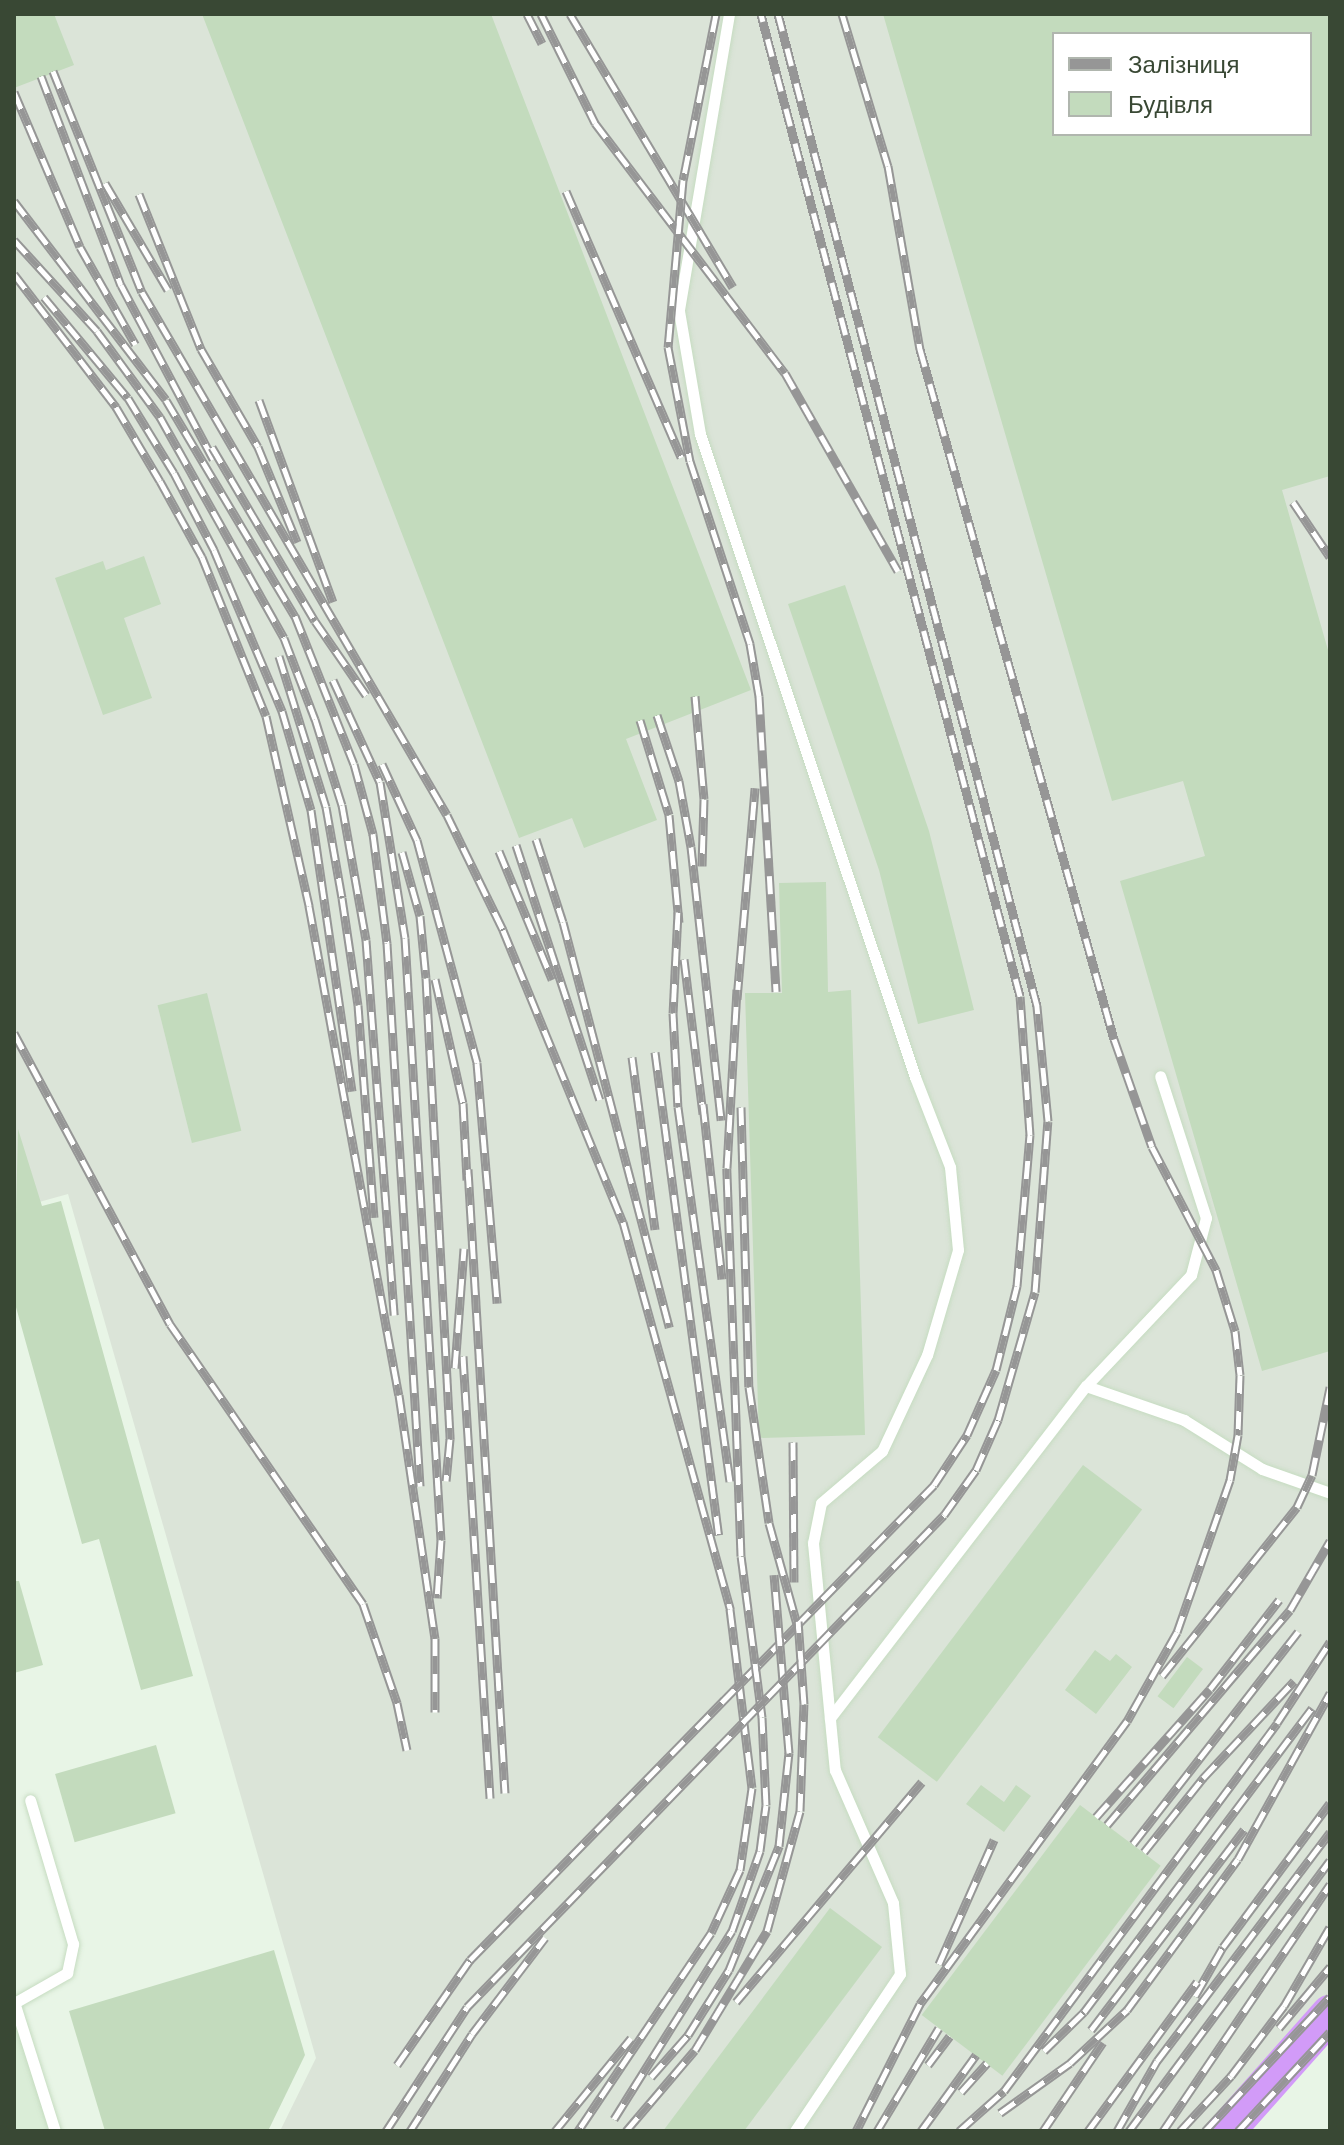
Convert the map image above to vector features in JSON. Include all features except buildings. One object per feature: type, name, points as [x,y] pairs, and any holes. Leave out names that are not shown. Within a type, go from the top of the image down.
[{"type":"lane","points":[[729,14],[679,311],[700,434],[915,1077],[950,1167],[958,1250],[927,1355],[882,1451],[821,1503],[813,1543],[835,1770],[893,1903],[900,1974],[795,2131]]},
{"type":"lane","points":[[830,1718],[1086,1386],[1191,1275],[1206,1218],[1160,1076]]},
{"type":"lane","points":[[1086,1386],[1184,1420],[1262,1469],[1330,1493]]},
{"type":"lane","points":[[30,1800],[73,1944],[67,1973],[15,2002],[55,2131]]},
{"type":"shaded area","points":[[14,14],[1330,14],[1330,2032],[1245,2131],[280,2131],[316,2058],[68,1194],[14,1209]]},
{"type":"shaded area","points":[[14,2013],[49,2131],[14,2131]]},
{"type":"waterway","points":[[1226,2131],[1330,2014]]},
{"type":"railway","points":[[527,14],[542,43]]},
{"type":"railway","points":[[541,14],[595,123],[785,373],[898,571]]},
{"type":"railway","points":[[570,14],[733,287]]},
{"type":"railway","points":[[716,14],[683,180],[668,347],[690,461],[750,644],[759,696],[776,992]]},
{"type":"railway","points":[[397,2065],[470,1960],[934,1485],[967,1435],[996,1370],[1017,1286],[1030,1135],[1020,996],[761,14]]},
{"type":"railway","points":[[386,2131],[467,2007],[944,1515],[976,1470],[998,1420],[1035,1292],[1048,1121],[1037,1006],[778,14]]},
{"type":"railway","points":[[842,14],[888,166],[920,349],[1114,1039],[1152,1147],[1216,1270],[1235,1331],[1240,1375],[1238,1435],[1230,1480],[1177,1632],[1127,1721],[920,2004],[856,2131]]},
{"type":"railway","points":[[53,71],[142,292],[447,815],[503,930],[623,1222],[730,1609],[752,1788],[740,1870],[711,1933],[578,2131]]},
{"type":"railway","points":[[41,76],[121,285],[213,459]]},
{"type":"railway","points":[[14,92],[80,247],[135,344]]},
{"type":"railway","points":[[105,183],[168,290]]},
{"type":"railway","points":[[566,191],[681,457]]},
{"type":"railway","points":[[139,194],[201,349],[258,447],[297,542]]},
{"type":"railway","points":[[14,201],[166,400],[295,616],[354,764],[373,834],[387,943],[420,1486]]},
{"type":"railway","points":[[14,240],[97,331],[160,417],[284,638],[315,719],[342,805],[366,940],[394,1315]]},
{"type":"railway","points":[[14,274],[116,407],[160,481],[202,557],[266,716],[309,906],[399,1395],[435,1638],[435,1712]]},
{"type":"railway","points":[[44,297],[128,398],[174,473],[214,550],[282,711],[311,810],[352,1091]]},
{"type":"railway","points":[[259,400],[333,602]]},
{"type":"railway","points":[[212,447],[315,621],[366,695]]},
{"type":"railway","points":[[1293,502],[1330,557]]},
{"type":"railway","points":[[279,656],[326,807],[342,898],[358,1005],[374,1217]]},
{"type":"railway","points":[[333,680],[380,782],[405,938],[441,1540],[437,1598]]},
{"type":"railway","points":[[695,696],[704,799],[702,866]]},
{"type":"railway","points":[[657,715],[679,781],[691,847],[721,1120]]},
{"type":"railway","points":[[640,720],[669,815],[679,923]]},
{"type":"railway","points":[[382,764],[417,840],[477,1063],[497,1303]]},
{"type":"railway","points":[[737,999],[755,788]]},
{"type":"railway","points":[[536,839],[563,922],[669,1327]]},
{"type":"railway","points":[[516,845],[600,1100]]},
{"type":"railway","points":[[499,851],[552,979]]},
{"type":"railway","points":[[402,852],[420,916],[426,978],[450,1439],[446,1481]]},
{"type":"railway","points":[[678,912],[673,1013],[678,1107],[730,1481]]},
{"type":"railway","points":[[684,959],[703,1114]]},
{"type":"railway","points":[[435,979],[463,1103],[467,1180]]},
{"type":"railway","points":[[614,2119],[732,1931],[760,1851],[766,1805],[762,1717],[741,1556],[727,1168],[737,989]]},
{"type":"railway","points":[[14,1033],[170,1324],[363,1604],[397,1703],[407,1750]]},
{"type":"railway","points":[[655,1052],[719,1535]]},
{"type":"railway","points":[[632,1057],[655,1229]]},
{"type":"railway","points":[[703,1104],[722,1279]]},
{"type":"railway","points":[[741,1107],[749,1387],[769,1523],[799,1631]]},
{"type":"railway","points":[[468,1169],[505,1793]]},
{"type":"railway","points":[[455,1368],[464,1248]]},
{"type":"railway","points":[[463,1356],[490,1798]]},
{"type":"railway","points":[[1162,1676],[1297,1507],[1312,1475],[1330,1387]]},
{"type":"railway","points":[[793,1442],[794,1582]]},
{"type":"railway","points":[[1107,1825],[1290,1610],[1330,1541]]},
{"type":"railway","points":[[651,2077],[688,2035],[729,1970],[779,1846],[789,1753],[774,1575]]},
{"type":"railway","points":[[1096,1817],[1210,1689],[1279,1600]]},
{"type":"railway","points":[[626,2131],[695,2050],[767,1931],[800,1811],[804,1704],[798,1621]]},
{"type":"railway","points":[[1133,1844],[1298,1632]]},
{"type":"railway","points":[[959,2131],[1004,2091],[1277,1723],[1330,1642]]},
{"type":"railway","points":[[1144,1852],[1203,1778],[1294,1681]]},
{"type":"railway","points":[[1000,2113],[1070,2063],[1127,2010],[1238,1859],[1330,1693]]},
{"type":"railway","points":[[1044,2051],[1084,2012],[1312,1708]]},
{"type":"railway","points":[[736,2002],[922,1782]]},
{"type":"railway","points":[[1195,1996],[1223,1947],[1330,1803]]},
{"type":"railway","points":[[1091,2030],[1244,1830]]},
{"type":"railway","points":[[1117,2131],[1157,2061],[1330,1832]]},
{"type":"railway","points":[[939,1964],[994,1840]]},
{"type":"railway","points":[[1129,2131],[1330,1860]]},
{"type":"railway","points":[[1163,2131],[1330,1884]]},
{"type":"railway","points":[[1180,2131],[1231,2076],[1284,2006],[1330,1927]]},
{"type":"railway","points":[[410,2131],[472,2034],[545,1938]]},
{"type":"railway","points":[[1279,2028],[1330,1967]]},
{"type":"railway","points":[[1088,2131],[1197,1982]]},
{"type":"railway","points":[[1205,2131],[1330,1997]]},
{"type":"railway","points":[[877,2131],[939,2028]]},
{"type":"railway","points":[[1238,2131],[1330,2032]]},
{"type":"railway","points":[[928,2065],[950,2036]]},
{"type":"railway","points":[[555,2131],[631,2038]]},
{"type":"railway","points":[[1043,2131],[1103,2042]]},
{"type":"railway","points":[[921,2131],[976,2055]]},
{"type":"railway","points":[[961,2092],[987,2063]]}]
